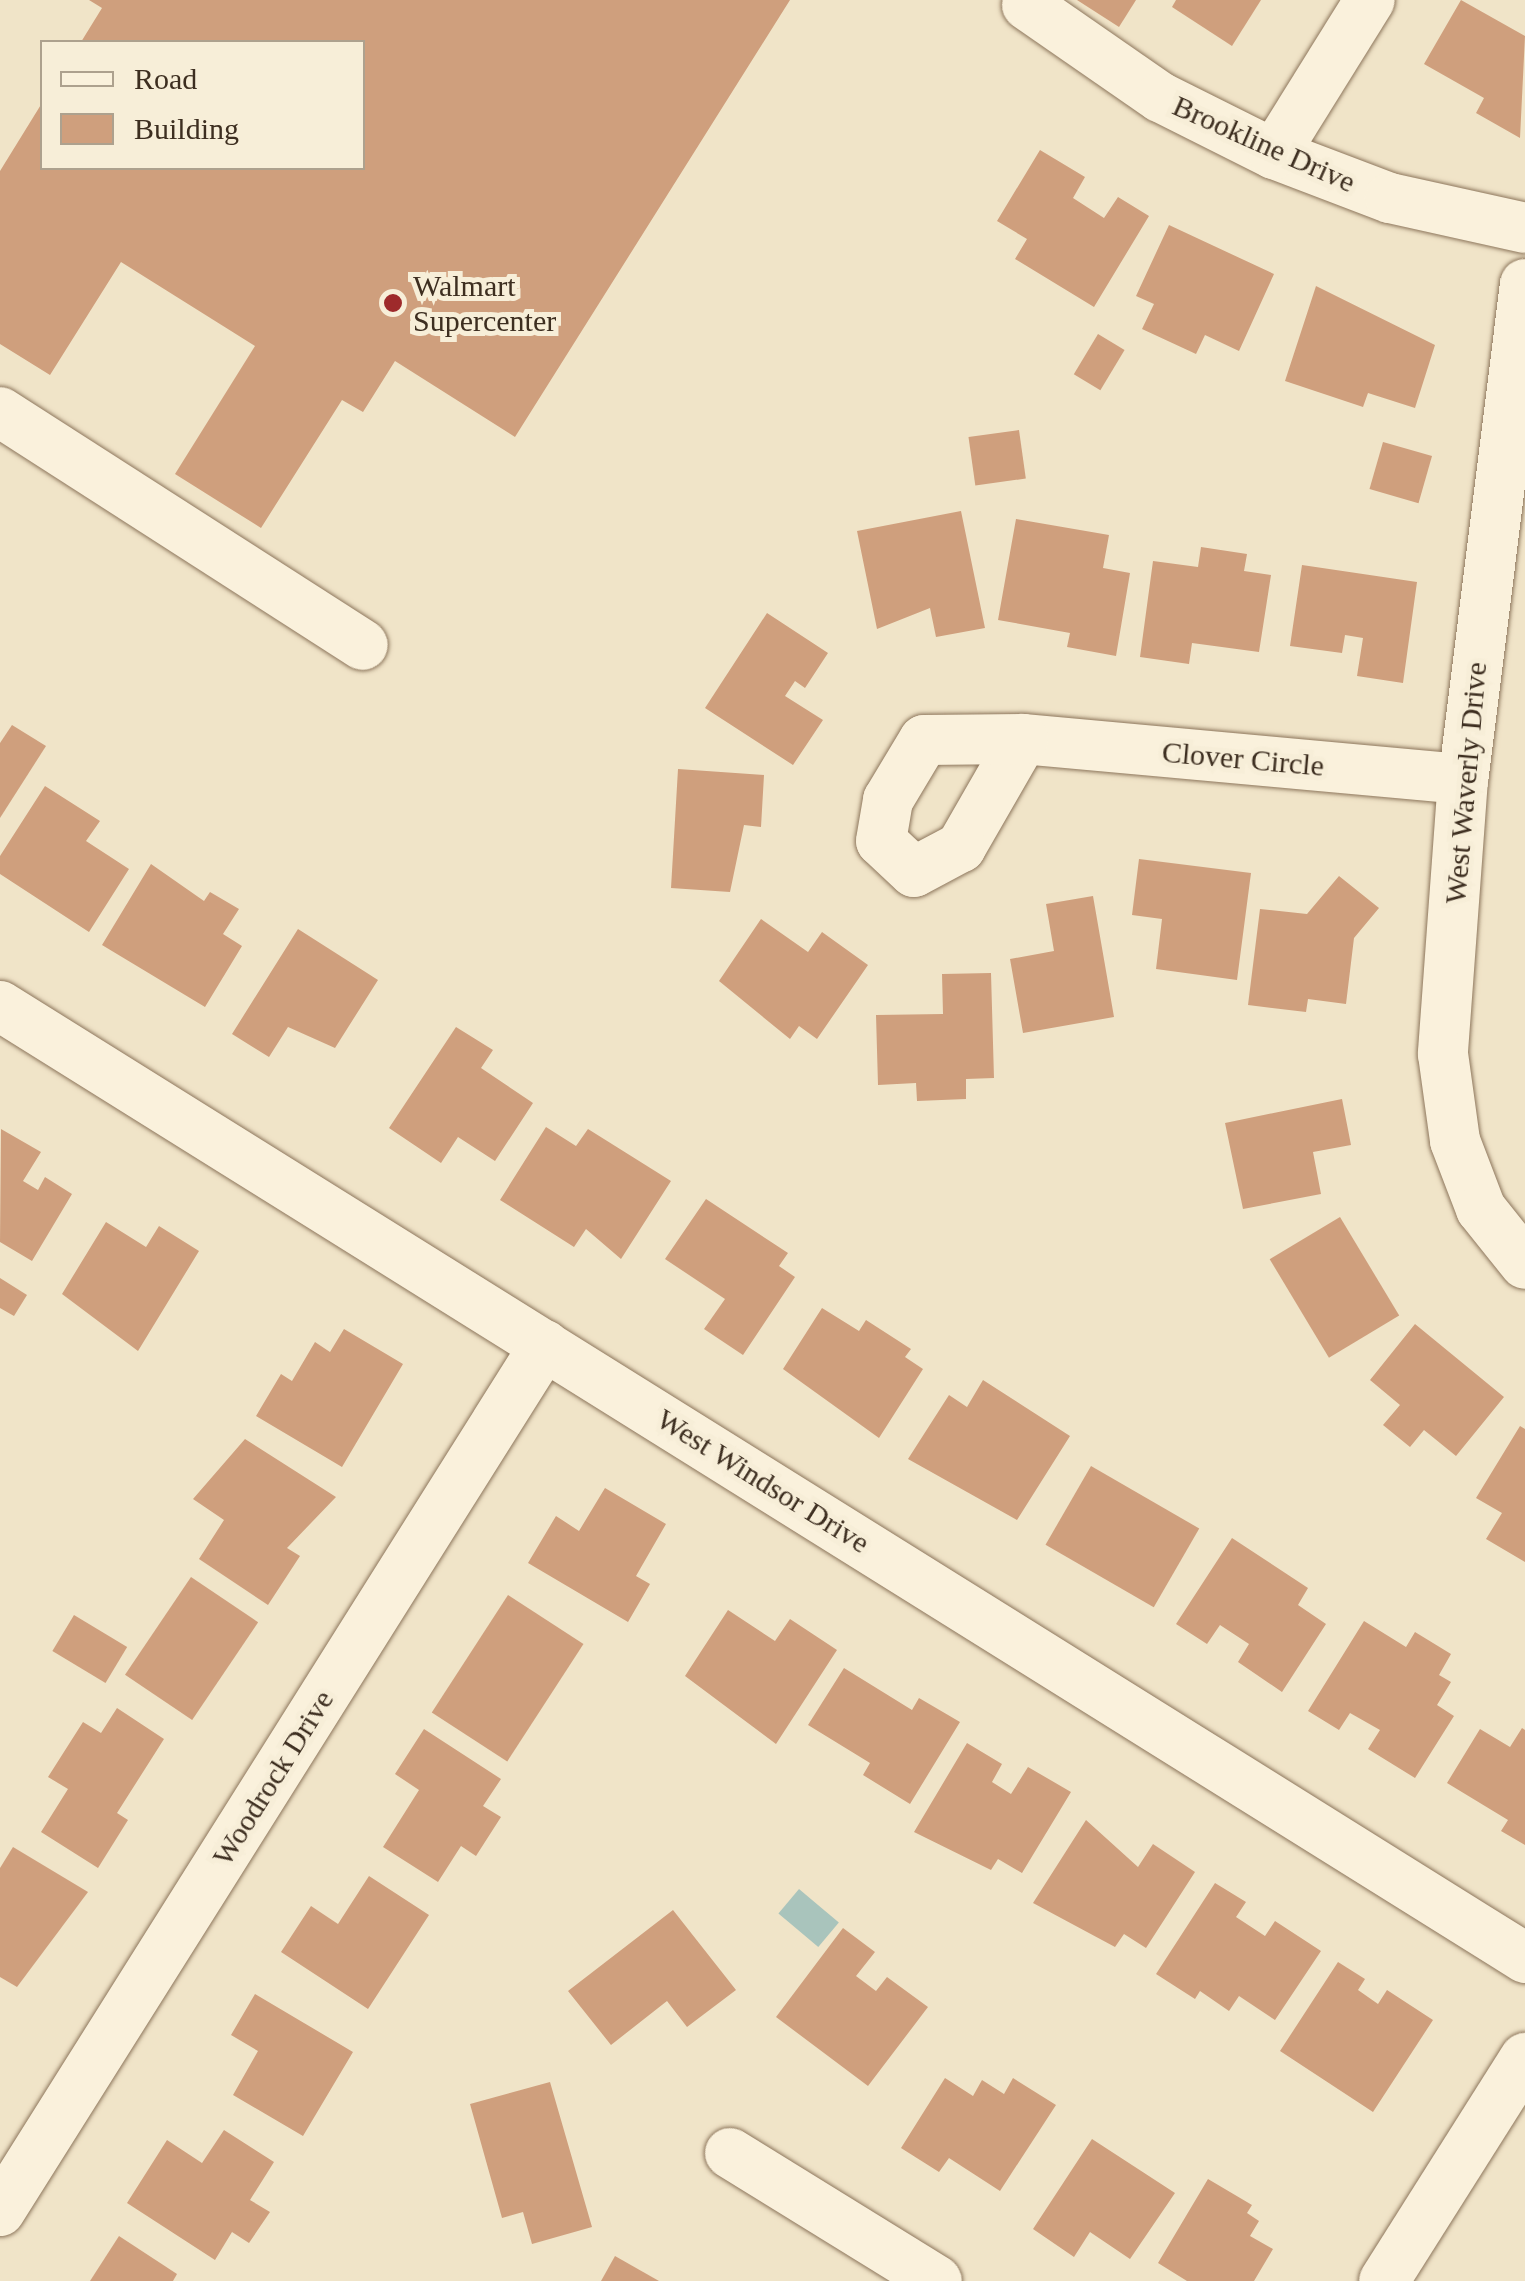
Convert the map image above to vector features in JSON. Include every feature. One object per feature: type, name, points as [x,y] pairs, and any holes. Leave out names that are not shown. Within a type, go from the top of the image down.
[{"type":"street","points":[[1274,154],[1370,0]]},
{"type":"street","name":"Brookline Drive","points":[[1028,5],[1160,97],[1274,154],[1390,198],[1525,228]]},
{"type":"street","name":"West Waverly Drive","points":[[1525,284],[1463,779],[1443,1054],[1455,1141],[1474,1192],[1525,1264]]},
{"type":"street","points":[[0,412],[363,645]]},
{"type":"street","name":"Clover Circle","points":[[1023,738],[1463,779]]},
{"type":"street","name":"West Windsor Drive","points":[[0,1006],[1525,1958]]},
{"type":"street","name":"Woodrock Drive","points":[[0,2211],[546,1346]]},
{"type":"street","points":[[1384,2281],[1525,2058]]},
{"type":"street","points":[[730,2153],[937,2281]]},
{"type":"water","points":[[799,1889],[839,1922],[818,1947],[778,1914]]},
{"type":"building","name":"Walmart Supercenter","points":[[89,0],[790,0],[515,437],[395,361],[363,412],[342,400],[261,528],[175,474],[255,346],[121,262],[50,375],[0,344],[0,171],[40,106],[40,170],[365,170],[365,40],[82,40],[102,8]]},
{"type":"building","points":[[1077,0],[1136,0],[1119,27]]},
{"type":"building","points":[[1176,0],[1261,0],[1232,46],[1172,7]]},
{"type":"building","points":[[1461,0],[1525,36],[1520,138],[1476,113],[1484,98],[1424,64]]},
{"type":"building","points":[[1040,150],[1085,177],[1073,198],[1104,218],[1118,197],[1149,216],[1094,307],[1015,259],[1027,239],[997,221]]},
{"type":"building","points":[[1169,225],[1274,274],[1239,351],[1205,335],[1196,354],[1142,329],[1154,304],[1136,296]]},
{"type":"building","points":[[1316,286],[1435,345],[1415,408],[1368,393],[1363,407],[1285,381]]},
{"type":"building","points":[[1098,334],[1125,350],[1100,390],[1074,374]]},
{"type":"building","points":[[1019,430],[1026,479],[975,486],[968,437]]},
{"type":"building","points":[[1383,442],[1432,456],[1419,503],[1369,489]]},
{"type":"building","points":[[961,511],[985,628],[936,637],[930,608],[877,629],[857,531]]},
{"type":"building","points":[[1016,519],[1109,535],[1103,568],[1130,573],[1116,656],[1067,647],[1070,633],[998,620]]},
{"type":"building","points":[[1201,547],[1247,554],[1244,571],[1271,575],[1259,652],[1192,643],[1189,664],[1140,657],[1153,561],[1198,567]]},
{"type":"building","points":[[1302,565],[1417,582],[1403,683],[1357,676],[1363,638],[1345,635],[1342,653],[1290,646]]},
{"type":"building","points":[[767,613],[828,653],[805,688],[795,681],[785,696],[823,720],[793,765],[705,708]]},
{"type":"building","points":[[12,725],[46,746],[0,818],[0,743]]},
{"type":"building","points":[[678,769],[764,775],[761,827],[744,825],[730,892],[671,888]]},
{"type":"building","points":[[45,786],[100,821],[86,841],[129,869],[89,932],[0,874],[0,856]]},
{"type":"building","points":[[1139,859],[1251,873],[1237,980],[1156,969],[1162,919],[1132,915]]},
{"type":"building","points":[[151,864],[204,901],[210,892],[239,909],[223,934],[242,946],[205,1007],[102,945]]},
{"type":"building","points":[[1339,876],[1379,908],[1354,938],[1346,1004],[1308,999],[1306,1012],[1248,1005],[1260,909],[1307,914]]},
{"type":"building","points":[[1093,896],[1114,1017],[1023,1033],[1010,959],[1054,951],[1046,904]]},
{"type":"building","points":[[761,919],[808,952],[822,932],[868,965],[817,1039],[799,1026],[790,1039],[719,981]]},
{"type":"building","points":[[298,929],[378,980],[335,1048],[288,1027],[269,1057],[232,1034]]},
{"type":"building","points":[[991,973],[994,1078],[966,1079],[966,1099],[917,1101],[916,1083],[878,1085],[876,1015],[943,1014],[942,974]]},
{"type":"building","points":[[456,1027],[493,1050],[481,1068],[533,1103],[495,1161],[458,1137],[441,1163],[389,1128]]},
{"type":"building","points":[[1342,1099],[1351,1145],[1313,1152],[1321,1194],[1243,1209],[1225,1123]]},
{"type":"building","points":[[546,1127],[576,1146],[588,1129],[671,1181],[621,1259],[586,1229],[574,1247],[500,1200]]},
{"type":"building","points":[[1,1129],[41,1152],[23,1181],[38,1190],[45,1177],[72,1194],[32,1261],[0,1242]]},
{"type":"building","points":[[706,1199],[788,1253],[779,1266],[795,1277],[743,1355],[704,1329],[725,1299],[665,1259]]},
{"type":"building","points":[[1340,1217],[1399,1316],[1329,1358],[1270,1259]]},
{"type":"building","points":[[106,1222],[146,1247],[159,1226],[199,1251],[138,1351],[62,1294]]},
{"type":"building","points":[[0,1278],[27,1295],[14,1316],[0,1308]]},
{"type":"building","points":[[822,1308],[859,1331],[866,1320],[911,1349],[905,1357],[923,1369],[879,1438],[783,1369]]},
{"type":"building","points":[[1415,1324],[1504,1397],[1456,1456],[1424,1430],[1410,1447],[1383,1425],[1400,1405],[1370,1380]]},
{"type":"building","points":[[344,1329],[403,1364],[342,1467],[256,1416],[281,1374],[292,1381],[315,1342],[330,1352]]},
{"type":"building","points":[[983,1380],[1070,1436],[1017,1520],[908,1459],[949,1395],[967,1407]]},
{"type":"building","points":[[1520,1426],[1525,1429],[1525,1562],[1486,1539],[1502,1513],[1476,1498]]},
{"type":"building","points":[[245,1439],[336,1497],[287,1548],[300,1556],[268,1605],[199,1559],[224,1520],[193,1499]]},
{"type":"building","points":[[1091,1466],[1199,1528],[1154,1607],[1046,1545]]},
{"type":"building","points":[[605,1488],[666,1524],[636,1576],[650,1584],[628,1622],[528,1563],[556,1516],[579,1531]]},
{"type":"building","points":[[1232,1538],[1308,1588],[1298,1605],[1326,1624],[1282,1692],[1238,1662],[1249,1644],[1220,1625],[1207,1644],[1176,1624]]},
{"type":"building","points":[[191,1577],[258,1622],[192,1720],[125,1675]]},
{"type":"building","points":[[508,1595],[583,1644],[507,1761],[432,1712]]},
{"type":"building","points":[[728,1610],[775,1641],[790,1619],[837,1650],[776,1744],[685,1676]]},
{"type":"building","points":[[74,1615],[127,1647],[106,1683],[52,1651]]},
{"type":"building","points":[[1364,1621],[1406,1647],[1415,1632],[1451,1654],[1439,1675],[1451,1682],[1437,1705],[1454,1716],[1415,1778],[1368,1749],[1380,1730],[1350,1713],[1339,1730],[1308,1711]]},
{"type":"building","points":[[844,1668],[912,1710],[919,1698],[960,1722],[910,1804],[863,1775],[870,1763],[808,1725]]},
{"type":"building","points":[[117,1708],[164,1739],[117,1813],[128,1820],[98,1868],[41,1832],[68,1789],[48,1777],[83,1722],[101,1733]]},
{"type":"building","points":[[1522,1728],[1525,1845],[1501,1831],[1508,1820],[1447,1783],[1480,1729],[1510,1747]]},
{"type":"building","points":[[424,1729],[501,1779],[483,1806],[501,1817],[476,1856],[461,1846],[438,1882],[383,1847],[419,1790],[395,1774]]},
{"type":"building","points":[[967,1743],[1002,1764],[992,1782],[1011,1794],[1028,1767],[1071,1792],[1022,1873],[998,1859],[991,1870],[914,1832]]},
{"type":"building","points":[[1086,1820],[1138,1867],[1153,1844],[1195,1872],[1146,1948],[1124,1934],[1115,1947],[1033,1903]]},
{"type":"building","points":[[13,1847],[88,1892],[17,1987],[0,1977],[0,1868]]},
{"type":"building","points":[[369,1876],[429,1915],[368,2009],[281,1952],[311,1906],[338,1924]]},
{"type":"building","points":[[1215,1883],[1246,1902],[1236,1917],[1265,1936],[1275,1921],[1321,1951],[1275,2020],[1239,1996],[1229,2011],[1200,1991],[1195,1999],[1156,1974]]},
{"type":"building","points":[[673,1910],[736,1990],[687,2027],[667,2001],[611,2045],[568,1991]]},
{"type":"building","points":[[843,1928],[875,1952],[856,1976],[876,1991],[887,1977],[928,2007],[868,2086],[776,2017]]},
{"type":"building","points":[[1338,1962],[1365,1979],[1358,1990],[1378,2004],[1387,1990],[1433,2020],[1373,2112],[1280,2051]]},
{"type":"building","points":[[255,1994],[353,2052],[303,2136],[233,2095],[258,2051],[231,2035]]},
{"type":"building","points":[[945,2078],[973,2096],[982,2080],[1004,2094],[1013,2078],[1056,2105],[1000,2191],[949,2158],[939,2172],[901,2148]]},
{"type":"building","points":[[550,2082],[592,2227],[532,2244],[523,2212],[502,2218],[470,2104]]},
{"type":"building","points":[[224,2130],[274,2162],[250,2200],[270,2212],[249,2243],[232,2232],[215,2260],[127,2203],[167,2140],[202,2163]]},
{"type":"building","points":[[1092,2139],[1175,2193],[1130,2259],[1090,2232],[1074,2257],[1033,2229]]},
{"type":"building","points":[[1208,2179],[1252,2205],[1247,2213],[1259,2221],[1250,2236],[1273,2249],[1254,2281],[1187,2281],[1158,2263]]},
{"type":"building","points":[[119,2236],[177,2274],[173,2281],[90,2281]]},
{"type":"building","points":[[615,2256],[659,2281],[601,2281]]},
{"type":"place","name":"Walmart Supercenter","points":[[393,303]]}]
